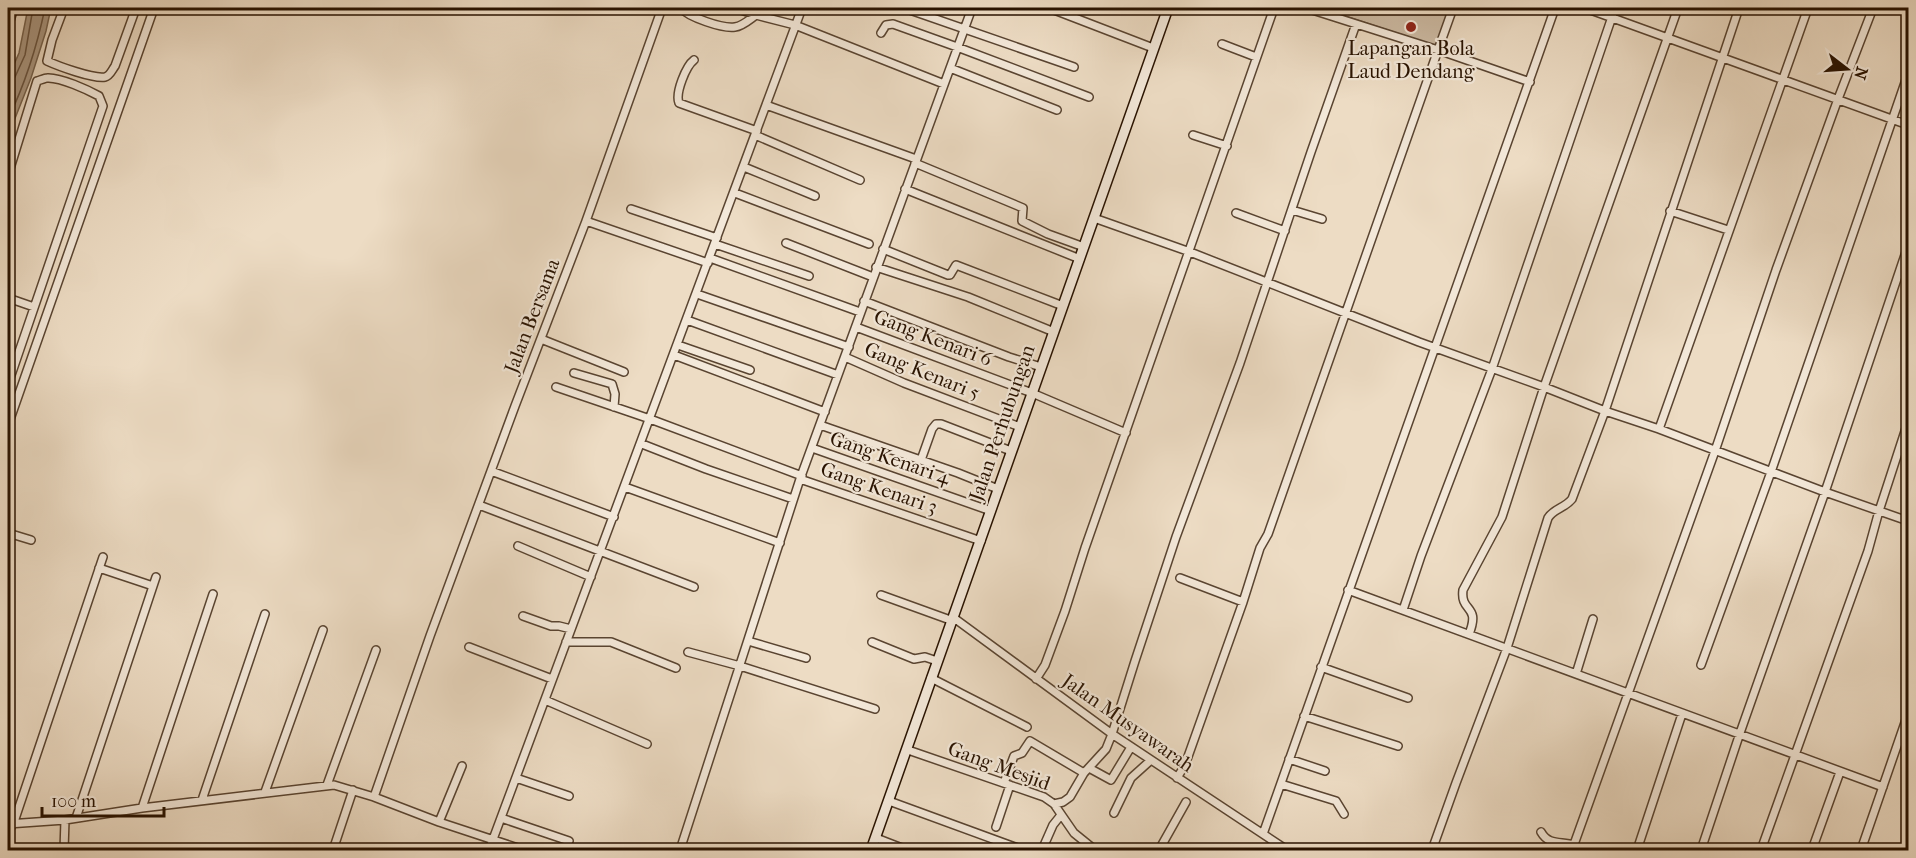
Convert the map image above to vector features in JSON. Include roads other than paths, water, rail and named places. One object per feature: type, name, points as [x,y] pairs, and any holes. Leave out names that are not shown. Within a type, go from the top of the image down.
[{"type":"main road","name":"Jalan Perhubungan","points":[[871,850],[1168,8]]},
{"type":"street","points":[[8,27],[14,8]]},
{"type":"street","points":[[64,8],[47,60],[72,71],[104,77],[110,74],[115,66],[136,8]]},
{"type":"street","points":[[8,425],[154,8]]},
{"type":"street","name":"Jalan Bersama","points":[[374,797],[430,636],[586,221],[662,8]]},
{"type":"street","points":[[681,8],[698,18],[730,27],[737,27],[756,15]]},
{"type":"street","points":[[735,8],[795,26],[944,84]]},
{"type":"street","points":[[489,850],[642,444],[802,8]]},
{"type":"street","points":[[904,8],[1074,67]]},
{"type":"street","points":[[680,850],[793,499],[972,8]]},
{"type":"street","points":[[1049,8],[1153,48]]},
{"type":"street","points":[[1036,679],[1045,665],[1065,611],[1274,8]]},
{"type":"street","points":[[1306,8],[1530,82]]},
{"type":"street","points":[[1177,778],[1185,765],[1260,548],[1268,534],[1347,314],[1453,8]]},
{"type":"street","points":[[1263,834],[1555,8]]},
{"type":"street","points":[[1585,8],[1908,125]]},
{"type":"street","points":[[1403,610],[1492,369],[1615,8]]},
{"type":"street","points":[[1469,634],[1474,616],[1464,601],[1463,590],[1498,526],[1544,387],[1678,8]]},
{"type":"street","points":[[1432,850],[1507,648],[1548,519],[1551,514],[1564,508],[1572,499],[1605,411],[1739,8]]},
{"type":"street","points":[[1659,429],[1808,8]]},
{"type":"street","points":[[1541,832],[1551,842],[1573,848],[1838,99],[1873,8]]},
{"type":"street","points":[[881,33],[886,25],[893,24],[1089,97]]},
{"type":"street","points":[[1054,804],[1064,802],[1070,797],[1086,771],[1106,749],[1112,734],[1176,537],[1240,363],[1356,24]]},
{"type":"street","points":[[1222,44],[1257,57]]},
{"type":"street","points":[[694,60],[687,67],[677,96],[679,103],[756,133],[860,180]]},
{"type":"street","points":[[950,68],[1056,110]]},
{"type":"street","points":[[1701,664],[1771,472],[1908,74]]},
{"type":"street","points":[[8,175],[37,81],[46,78],[56,80],[84,88],[99,96],[103,106],[8,384]]},
{"type":"street","points":[[766,105],[916,161],[1023,208],[1022,221],[1048,234],[1084,247]]},
{"type":"street","points":[[1193,135],[1227,146]]},
{"type":"street","points":[[744,167],[815,196]]},
{"type":"street","points":[[905,189],[1080,259]]},
{"type":"street","points":[[735,193],[870,244]]},
{"type":"street","points":[[631,209],[809,276]]},
{"type":"street","points":[[1292,210],[1322,219]]},
{"type":"street","points":[[1670,211],[1728,231]]},
{"type":"street","points":[[1236,213],[1285,231]]},
{"type":"street","points":[[1094,218],[1190,252],[1492,369],[1908,521]]},
{"type":"street","points":[[586,221],[860,312]]},
{"type":"street","points":[[786,243],[873,277]]},
{"type":"street","points":[[1701,850],[1908,246]]},
{"type":"street","points":[[883,249],[948,276],[955,265],[1063,306]]},
{"type":"street","points":[[876,267],[968,297],[1054,332]]},
{"type":"street","points":[[697,294],[849,347]]},
{"type":"street","points":[[8,298],[34,306]]},
{"type":"street","points":[[864,301],[1009,357],[1041,367]]},
{"type":"street","points":[[687,320],[838,375]]},
{"type":"street","name":"Gang Kenari 6","points":[[856,327],[1032,393],[1126,433]]},
{"type":"street","points":[[541,339],[624,372]]},
{"type":"street","points":[[678,345],[750,370]]},
{"type":"street","points":[[674,355],[825,412]]},
{"type":"street","name":"Gang Kenari 5","points":[[845,357],[904,383],[1020,427]]},
{"type":"street","points":[[574,373],[612,384],[615,393],[614,407]]},
{"type":"street","name":"Gang Kenari 3","points":[[556,387],[651,419],[801,477],[981,540]]},
{"type":"street","points":[[1761,850],[1870,544],[1908,422]]},
{"type":"street","points":[[921,460],[936,424],[1011,452]]},
{"type":"street","points":[[820,425],[998,489]]},
{"type":"street","points":[[642,444],[793,499]]},
{"type":"street","name":"Gang Kenari 4","points":[[812,448],[991,511]]},
{"type":"street","points":[[491,471],[614,517]]},
{"type":"street","points":[[625,487],[780,543]]},
{"type":"street","points":[[479,505],[694,587]]},
{"type":"street","points":[[8,533],[31,540]]},
{"type":"street","points":[[518,546],[591,576]]},
{"type":"street","points":[[103,557],[10,825],[65,820],[327,785],[342,786],[524,850]]},
{"type":"street","points":[[99,568],[153,586]]},
{"type":"street","points":[[76,818],[156,577]]},
{"type":"street","points":[[1180,578],[1243,602]]},
{"type":"street","points":[[1906,597],[1908,589]]},
{"type":"street","points":[[1348,590],[1883,787]]},
{"type":"street","points":[[142,808],[213,594]]},
{"type":"street","name":"Jalan Musyawarah","points":[[881,595],[953,620],[1112,734],[1263,834],[1278,848],[1287,850]]},
{"type":"street","points":[[202,800],[266,614]]},
{"type":"street","points":[[523,616],[551,626],[559,626],[569,635],[611,642],[675,668]]},
{"type":"street","points":[[1576,674],[1593,619]]},
{"type":"street","points":[[265,792],[323,630]]},
{"type":"street","points":[[749,637],[806,658]]},
{"type":"street","points":[[872,642],[914,659],[925,657],[937,661]]},
{"type":"street","points":[[469,647],[552,679]]},
{"type":"street","points":[[327,785],[376,650]]},
{"type":"street","points":[[688,652],[740,666],[874,709]]},
{"type":"street","points":[[1321,667],[1408,698]]},
{"type":"street","points":[[932,678],[1027,727]]},
{"type":"street","points":[[545,700],[646,744]]},
{"type":"street","points":[[1637,850],[1682,714]]},
{"type":"street","points":[[1861,850],[1908,714]]},
{"type":"street","points":[[1304,716],[1398,746]]},
{"type":"street","points":[[996,827],[1014,756],[1022,753],[1030,741],[1086,771],[1112,780],[1131,747]]},
{"type":"street","name":"Gang Mesjid","points":[[908,750],[1044,797],[1054,804],[1074,833],[1094,850]]},
{"type":"street","points":[[1289,759],[1325,771]]},
{"type":"street","points":[[1114,813],[1131,778],[1150,760]]},
{"type":"street","points":[[439,822],[462,766]]},
{"type":"street","points":[[1813,847],[1840,772]]},
{"type":"street","points":[[516,778],[568,796]]},
{"type":"street","points":[[1281,784],[1336,801],[1344,814]]},
{"type":"street","points":[[333,850],[353,790]]},
{"type":"street","points":[[890,801],[1023,850]]},
{"type":"street","points":[[1159,850],[1186,802]]},
{"type":"street","points":[[1042,850],[1053,825],[1061,815]]},
{"type":"street","points":[[501,818],[569,841]]},
{"type":"street","points":[[64,850],[65,820]]},
{"type":"street","points":[[876,838],[908,850]]},
{"type":"water","points":[[28,8],[51,8],[31,78],[8,136],[8,78],[19,53]]},
{"type":"place","name":"Lapangan Bola Laud Dendang","points":[[1411,27]]}]
